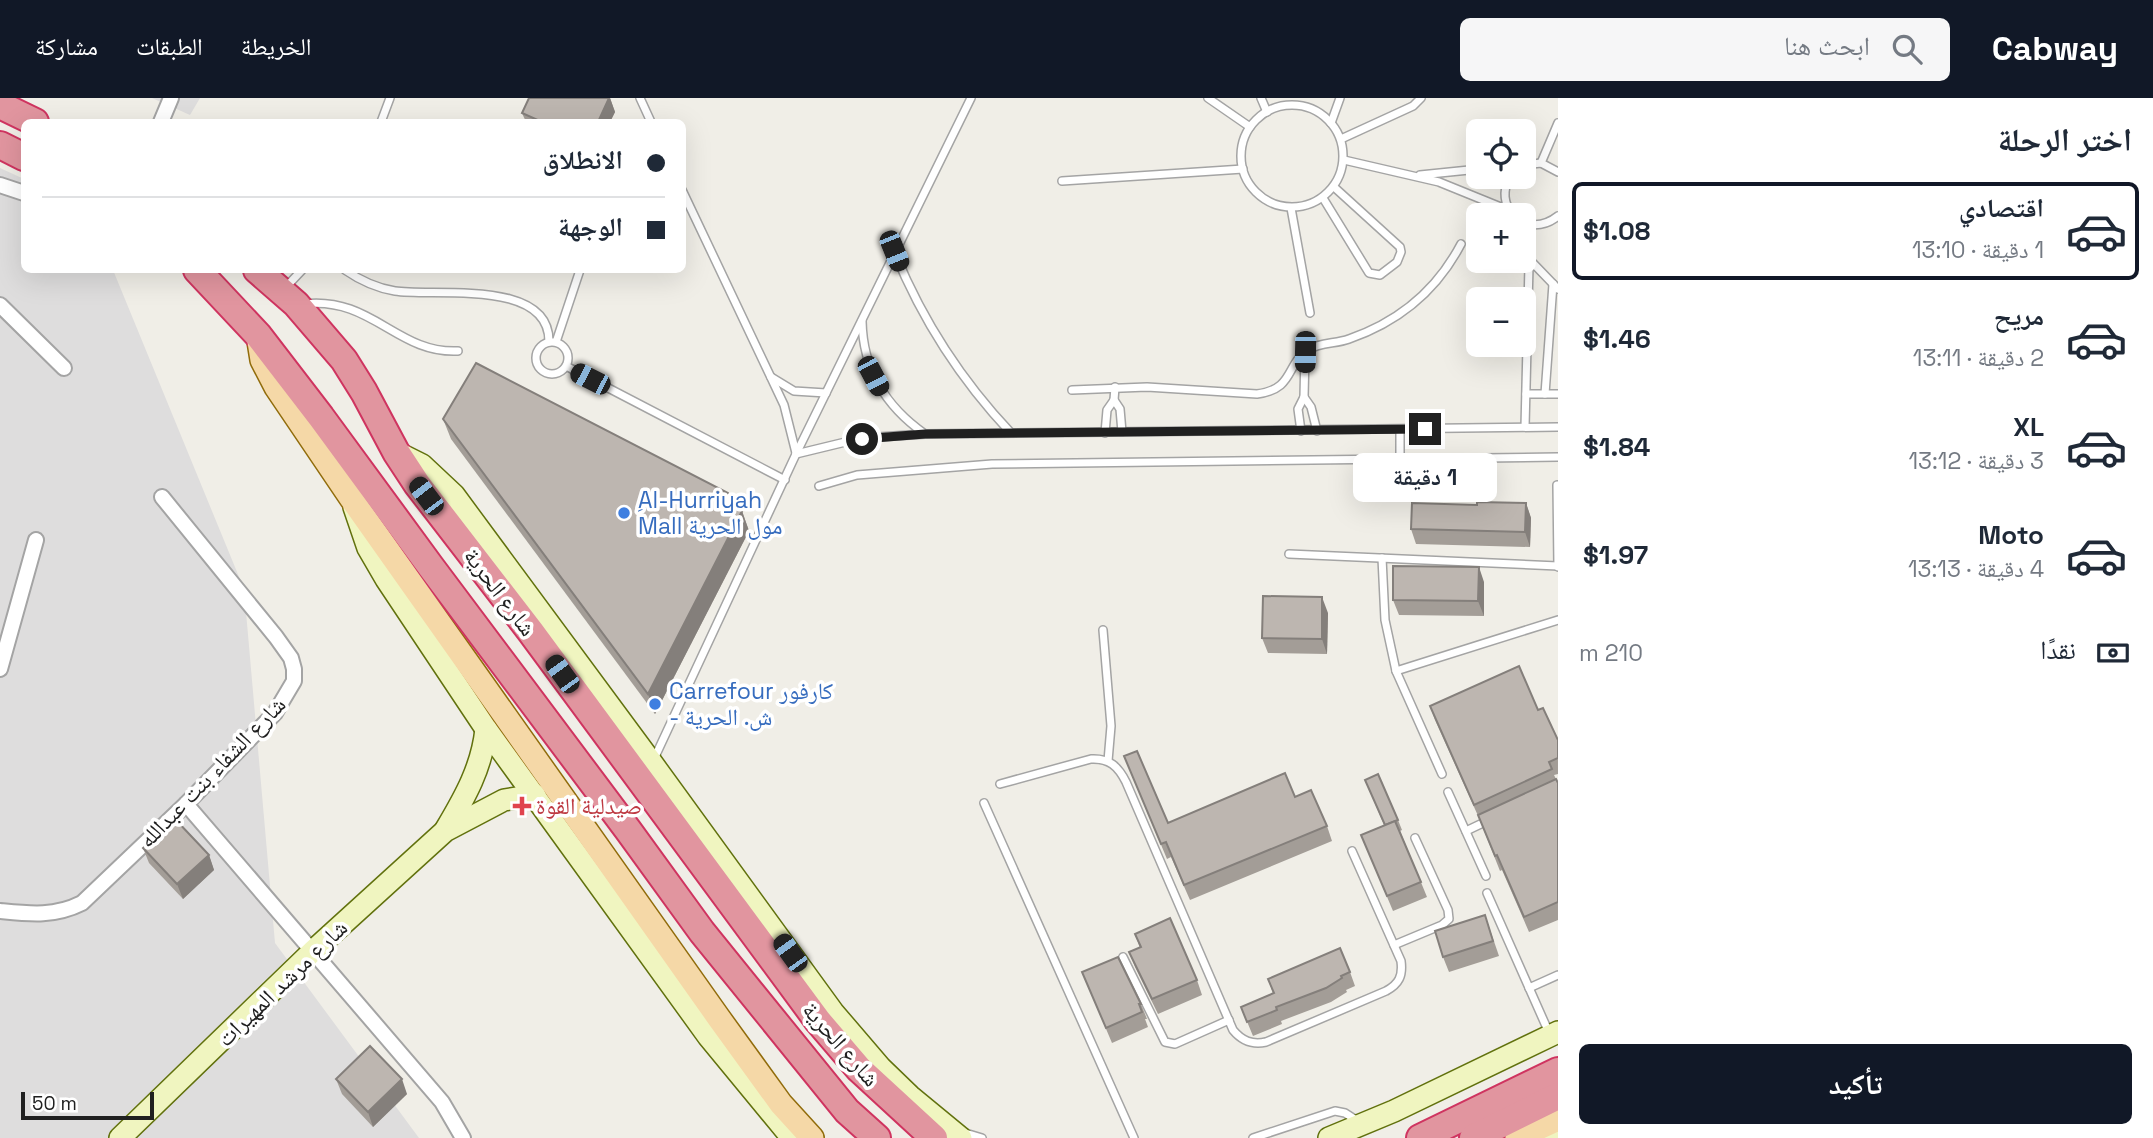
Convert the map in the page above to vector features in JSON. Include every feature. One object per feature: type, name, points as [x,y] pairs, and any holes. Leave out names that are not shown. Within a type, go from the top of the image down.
[{"type":"highway","points":[[0,105],[29,119]]},
{"type":"highway","points":[[0,145],[21,156]]},
{"type":"highway","name":"شارع الحرية","points":[[200,273],[258,335],[702,933],[847,1111],[877,1138]]},
{"type":"highway","name":"شارع الحرية","points":[[261,273],[289,297],[344,360],[396,452],[818,1021],[859,1069],[948,1135]]},
{"type":"highway","points":[[1420,1138],[1558,1071]]},
{"type":"highway","points":[[1473,1138],[1558,1096]]},
{"type":"main road","points":[[258,335],[266,370],[351,498],[726,1028],[781,1104],[812,1138]]},
{"type":"main road","points":[[396,452],[422,465],[454,495],[833,1012],[881,1068],[948,1135]]},
{"type":"main road","points":[[351,498],[368,548],[486,729],[708,1036],[792,1138]]},
{"type":"main road","name":"شارع مرشد المهيرات","points":[[445,831],[475,777],[486,729]]},
{"type":"main road","name":"شارع مرشد المهيرات","points":[[120,1138],[313,951],[445,831],[504,800],[535,795]]},
{"type":"main road","points":[[1329,1138],[1362,1125],[1554,1033]]},
{"type":"main road","points":[[1517,1138],[1558,1119]]},
{"type":"street","points":[[162,119],[171,98]]},
{"type":"street","points":[[0,185],[21,192]]},
{"type":"street","points":[[0,305],[64,369]]},
{"type":"street","name":"شارع الشفاء بنت عبدالله","points":[[0,911],[47,915],[65,912],[82,903],[186,804],[275,713],[294,681],[291,658],[276,637],[162,497]]},
{"type":"street","points":[[0,669],[36,540]]},
{"type":"street","points":[[186,804],[442,1102],[463,1138]]},
{"type":"lane","points":[[382,119],[390,98]]},
{"type":"lane","points":[[640,98],[648,119]]},
{"type":"lane","points":[[652,763],[796,454],[971,98]]},
{"type":"lane","points":[[1208,98],[1250,127]]},
{"type":"lane","points":[[1261,98],[1267,112]]},
{"type":"lane","points":[[1277,107],[1282,98]]},
{"type":"lane","points":[[1331,122],[1340,98]]},
{"type":"lane","points":[[1340,139],[1413,106],[1421,98]]},
{"type":"lane","points":[[1277,107],[1306,107],[1331,122],[1340,139],[1344,160],[1339,178],[1323,198],[1303,207],[1292,208],[1260,197],[1246,180],[1242,169],[1242,147],[1250,127],[1267,112],[1277,107]]},
{"type":"lane","points":[[1541,163],[1558,123]]},
{"type":"lane","points":[[1344,160],[1416,175],[1463,190],[1490,203]]},
{"type":"lane","points":[[1536,164],[1541,163],[1558,172]]},
{"type":"lane","points":[[1062,181],[1242,169]]},
{"type":"lane","points":[[1416,175],[1466,170]]},
{"type":"lane","points":[[1323,198],[1369,273],[1380,275],[1397,262],[1401,252],[1399,247],[1334,187]]},
{"type":"lane","points":[[686,199],[784,405],[796,454]]},
{"type":"lane","points":[[1292,208],[1310,313]]},
{"type":"lane","points":[[1536,224],[1548,223],[1557,218]]},
{"type":"lane","points":[[1072,390],[1115,387],[1265,393],[1280,386],[1287,379],[1305,352],[1364,334],[1413,305],[1440,279],[1461,244]]},
{"type":"lane","points":[[894,251],[911,292],[937,340],[973,390],[1011,433]]},
{"type":"lane","points":[[1536,266],[1555,286],[1545,394]]},
{"type":"lane","points":[[301,273],[289,297],[350,307],[419,345],[438,351],[458,351]]},
{"type":"lane","points":[[350,273],[368,284],[397,291],[484,293],[508,299],[541,316],[553,342],[567,352],[566,366]]},
{"type":"lane","points":[[566,366],[554,374],[541,370],[536,364],[537,350],[553,342],[579,273]]},
{"type":"lane","points":[[1525,428],[1529,273]]},
{"type":"lane","points":[[862,317],[866,357],[882,393],[894,409],[925,434]]},
{"type":"lane","points":[[1301,431],[1298,409],[1304,397],[1305,352]]},
{"type":"lane","points":[[566,366],[785,480]]},
{"type":"lane","points":[[768,375],[794,391],[826,393]]},
{"type":"lane","points":[[1105,433],[1107,410],[1114,400],[1115,387]]},
{"type":"lane","points":[[1526,394],[1558,394]]},
{"type":"lane","points":[[1304,397],[1311,407],[1317,431]]},
{"type":"lane","points":[[1114,400],[1120,409],[1122,432]]},
{"type":"lane","points":[[796,454],[862,439],[925,434],[1558,427]]},
{"type":"lane","points":[[1400,430],[1400,480]]},
{"type":"lane","points":[[819,486],[857,475],[992,464],[1558,457]]},
{"type":"lane","points":[[1289,554],[1558,566],[1557,485]]},
{"type":"lane","points":[[1382,558],[1385,620],[1396,671],[1442,774]]},
{"type":"lane","points":[[1396,671],[1558,620]]},
{"type":"lane","points":[[1103,630],[1111,726],[1108,761]]},
{"type":"lane","points":[[1000,783],[1091,759],[1108,761],[1120,770],[1233,1030],[1244,1040],[1259,1044],[1386,991],[1394,987],[1400,979],[1402,970],[1394,945],[1352,851]]},
{"type":"lane","points":[[1448,792],[1486,876]]},
{"type":"lane","points":[[984,803],[1134,1138]]},
{"type":"lane","points":[[1466,831],[1500,816]]},
{"type":"lane","points":[[1394,945],[1442,925],[1449,919],[1448,910],[1415,838]]},
{"type":"lane","points":[[1488,893],[1529,988],[1554,1033]]},
{"type":"lane","points":[[1123,957],[1165,1042],[1175,1044],[1229,1020]]},
{"type":"lane","points":[[1529,988],[1558,975]]},
{"type":"lane","points":[[1253,1138],[1335,1111],[1345,1113],[1362,1125]]},
{"type":"lane","points":[[948,1135],[982,1138]]},
{"type":"shaded area","points":[[152,98],[200,98],[190,115]]},
{"type":"shaded area","points":[[0,168],[21,178],[21,273],[114,273],[244,589],[275,943],[419,1138],[0,1138]]},
{"type":"building","points":[[529,98],[609,98],[599,119],[535,119],[522,113]]},
{"type":"building","points":[[476,363],[728,493],[742,511],[648,694],[443,419]]},
{"type":"building","points":[[1477,502],[1526,503],[1525,532],[1411,529],[1412,503],[1477,505]]},
{"type":"building","points":[[1393,566],[1479,567],[1478,601],[1393,600]]},
{"type":"building","points":[[1263,596],[1322,597],[1322,639],[1262,638]]},
{"type":"building","points":[[1519,666],[1538,710],[1543,708],[1558,740],[1558,758],[1549,762],[1552,769],[1474,805],[1430,706]]},
{"type":"building","points":[[1137,751],[1168,823],[1285,773],[1295,797],[1311,790],[1327,826],[1184,885],[1166,842],[1161,844],[1124,756]]},
{"type":"building","points":[[1378,774],[1398,820],[1385,825],[1365,780]]},
{"type":"building","points":[[1556,779],[1558,902],[1524,917],[1478,815]]},
{"type":"building","points":[[175,819],[209,855],[177,884],[143,848]]},
{"type":"building","points":[[1395,821],[1421,882],[1387,896],[1361,835]]},
{"type":"building","points":[[1485,915],[1493,941],[1443,957],[1435,931]]},
{"type":"building","points":[[1170,918],[1197,980],[1152,999],[1129,952],[1141,947],[1135,934]]},
{"type":"building","points":[[1340,948],[1350,972],[1326,988],[1276,1007],[1277,1010],[1247,1022],[1241,1007],[1274,993],[1268,979]]},
{"type":"building","points":[[1118,957],[1141,1004],[1142,1012],[1106,1028],[1082,972]]},
{"type":"building","points":[[370,1046],[402,1079],[368,1112],[336,1079]]},
{"type":"place","name":"ِAl-Hurriyah Mall مول الحرية","points":[[624,513]]},
{"type":"place","name":"Carrefour كارفور - ش. الحرية","points":[[655,704]]},
{"type":"place","name":"صيدلية القوة","points":[[522,806]]},
{"type":"route","points":[[862,439],[925,434],[1425,429]]}]
